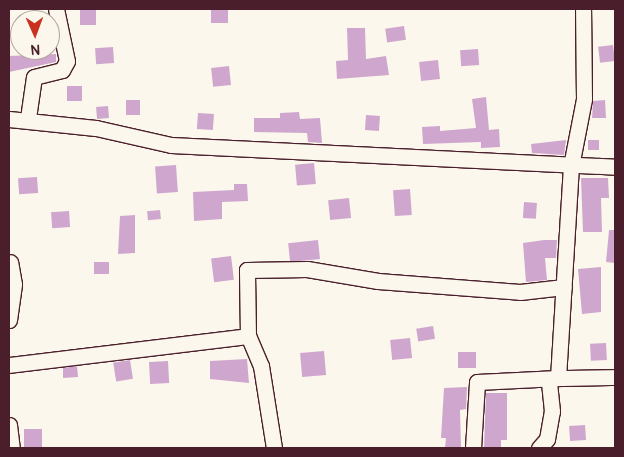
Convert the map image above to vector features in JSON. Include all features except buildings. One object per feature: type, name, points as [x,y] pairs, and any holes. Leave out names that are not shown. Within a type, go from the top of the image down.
[{"type":"street","points":[[28,118],[34,77],[62,70],[67,61],[56,9]]},
{"type":"street","points":[[539,448],[547,439],[552,411],[553,380],[564,287],[572,166],[584,99],[584,9]]},
{"type":"street","points":[[9,118],[28,118],[171,144],[615,167]]},
{"type":"street","points":[[9,320],[14,284],[10,262]]},
{"type":"street","points":[[274,448],[261,366],[248,336],[247,270],[307,269],[378,281],[520,292],[564,287]]},
{"type":"street","points":[[9,365],[248,336]]},
{"type":"street","points":[[473,448],[477,382],[615,377]]},
{"type":"street","points":[[9,425],[12,448]]}]
